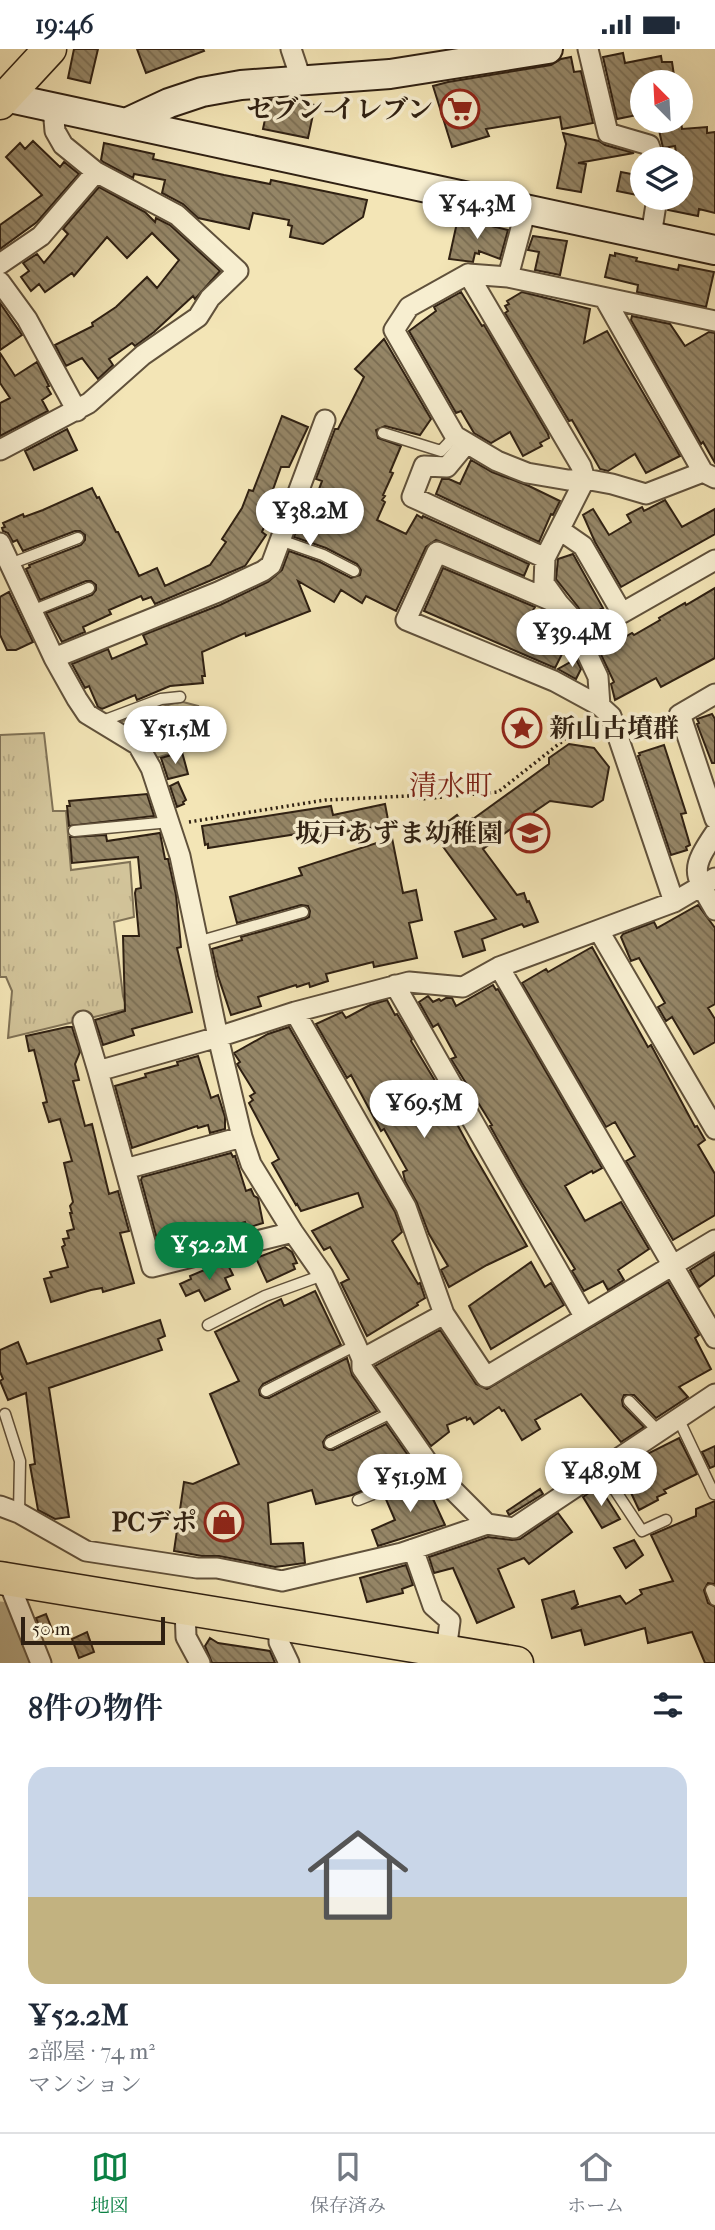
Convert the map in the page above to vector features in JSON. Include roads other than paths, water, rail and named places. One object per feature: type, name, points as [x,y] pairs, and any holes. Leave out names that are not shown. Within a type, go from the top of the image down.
[{"type":"main road","points":[[2,99],[50,49]]},
{"type":"main road","points":[[3,1573],[185,1608],[509,1662]]},
{"type":"street","points":[[291,49],[301,79]]},
{"type":"street","points":[[588,49],[608,133],[650,147]]},
{"type":"street","points":[[126,123],[169,103],[202,92],[301,79],[390,74],[538,50]]},
{"type":"street","points":[[2,99],[126,123],[715,250]]},
{"type":"street","points":[[0,450],[89,403],[144,355],[198,317],[210,298],[238,271],[177,215],[96,172],[63,145],[55,131],[53,108]]},
{"type":"street","points":[[0,264],[41,236],[96,172]]},
{"type":"street","points":[[508,277],[526,209]]},
{"type":"street","points":[[651,236],[655,210]]},
{"type":"street","points":[[468,274],[581,466],[584,479],[545,558],[544,583],[569,615],[598,677],[602,708]]},
{"type":"street","points":[[605,299],[709,475],[646,494],[584,479],[568,480],[527,473],[498,461],[461,440],[394,330],[409,307],[468,274],[508,277],[715,321]]},
{"type":"street","points":[[0,282],[27,319],[77,411]]},
{"type":"street","points":[[54,658],[263,571],[271,565],[325,420]]},
{"type":"street","points":[[461,440],[447,467],[425,466],[412,497],[545,558]]},
{"type":"street","points":[[560,530],[583,546],[622,613],[715,561]]},
{"type":"street","points":[[0,543],[54,658],[87,714],[138,745],[151,768],[180,856],[218,1037],[251,1164],[323,1275],[359,1352],[362,1368],[433,1470],[487,1524]]},
{"type":"street","points":[[559,604],[437,552],[406,620],[554,681],[602,708],[611,716],[674,902]]},
{"type":"street","points":[[715,694],[679,715],[715,819]]},
{"type":"street","points":[[715,833],[697,859],[697,874],[708,882],[715,910]]},
{"type":"street","points":[[98,1071],[395,985],[409,982],[463,987],[499,967],[674,902],[708,882]]},
{"type":"street","points":[[599,931],[715,1129]]},
{"type":"street","points":[[499,967],[715,1338]]},
{"type":"street","points":[[395,985],[584,1316]]},
{"type":"street","points":[[295,1012],[406,1207],[444,1314],[486,1377],[715,1240]]},
{"type":"street","points":[[83,1021],[152,1267],[293,1232]]},
{"type":"street","points":[[124,1169],[242,1137]]},
{"type":"street","points":[[359,1352],[444,1314]]},
{"type":"street","points":[[0,1506],[19,1513],[86,1551],[197,1568],[217,1568],[282,1581],[402,1553],[487,1524],[514,1528],[715,1394]]},
{"type":"street","points":[[413,1549],[433,1606],[450,1621],[446,1651]]},
{"type":"street","points":[[3,1573],[41,1663]]},
{"type":"street","points":[[185,1608],[186,1637],[200,1663]]},
{"type":"street","points":[[279,1624],[279,1642],[289,1663]]},
{"type":"lane","points":[[383,433],[441,451],[461,440]]},
{"type":"lane","points":[[10,564],[78,538]]},
{"type":"lane","points":[[281,540],[323,555],[354,571]]},
{"type":"lane","points":[[32,611],[89,588]]},
{"type":"lane","points":[[100,722],[161,699],[180,697]]},
{"type":"lane","points":[[74,831],[170,824]]},
{"type":"lane","points":[[197,942],[303,912]]},
{"type":"lane","points":[[208,1325],[265,1296],[323,1275]]},
{"type":"lane","points":[[266,1391],[359,1352]]},
{"type":"lane","points":[[629,1401],[658,1431]]},
{"type":"lane","points":[[330,1443],[393,1412]]},
{"type":"lane","points":[[5,1414],[20,1461],[19,1513]]},
{"type":"lane","points":[[678,1418],[714,1494]]},
{"type":"lane","points":[[601,1469],[642,1531],[666,1520]]},
{"type":"lane","points":[[358,1500],[433,1470]]},
{"type":"waterway","points":[[0,1619],[19,1663]]},
{"type":"place","name":"セブン-イレブン","points":[[460,109]]},
{"type":"place","name":"新山古墳群","points":[[522,728]]},
{"type":"place","name":"坂戸あずま幼稚園","points":[[530,833]]},
{"type":"place","name":"PCデポ","points":[[224,1522]]},
{"type":"district","name":"清水町","points":[[451,785]]}]
